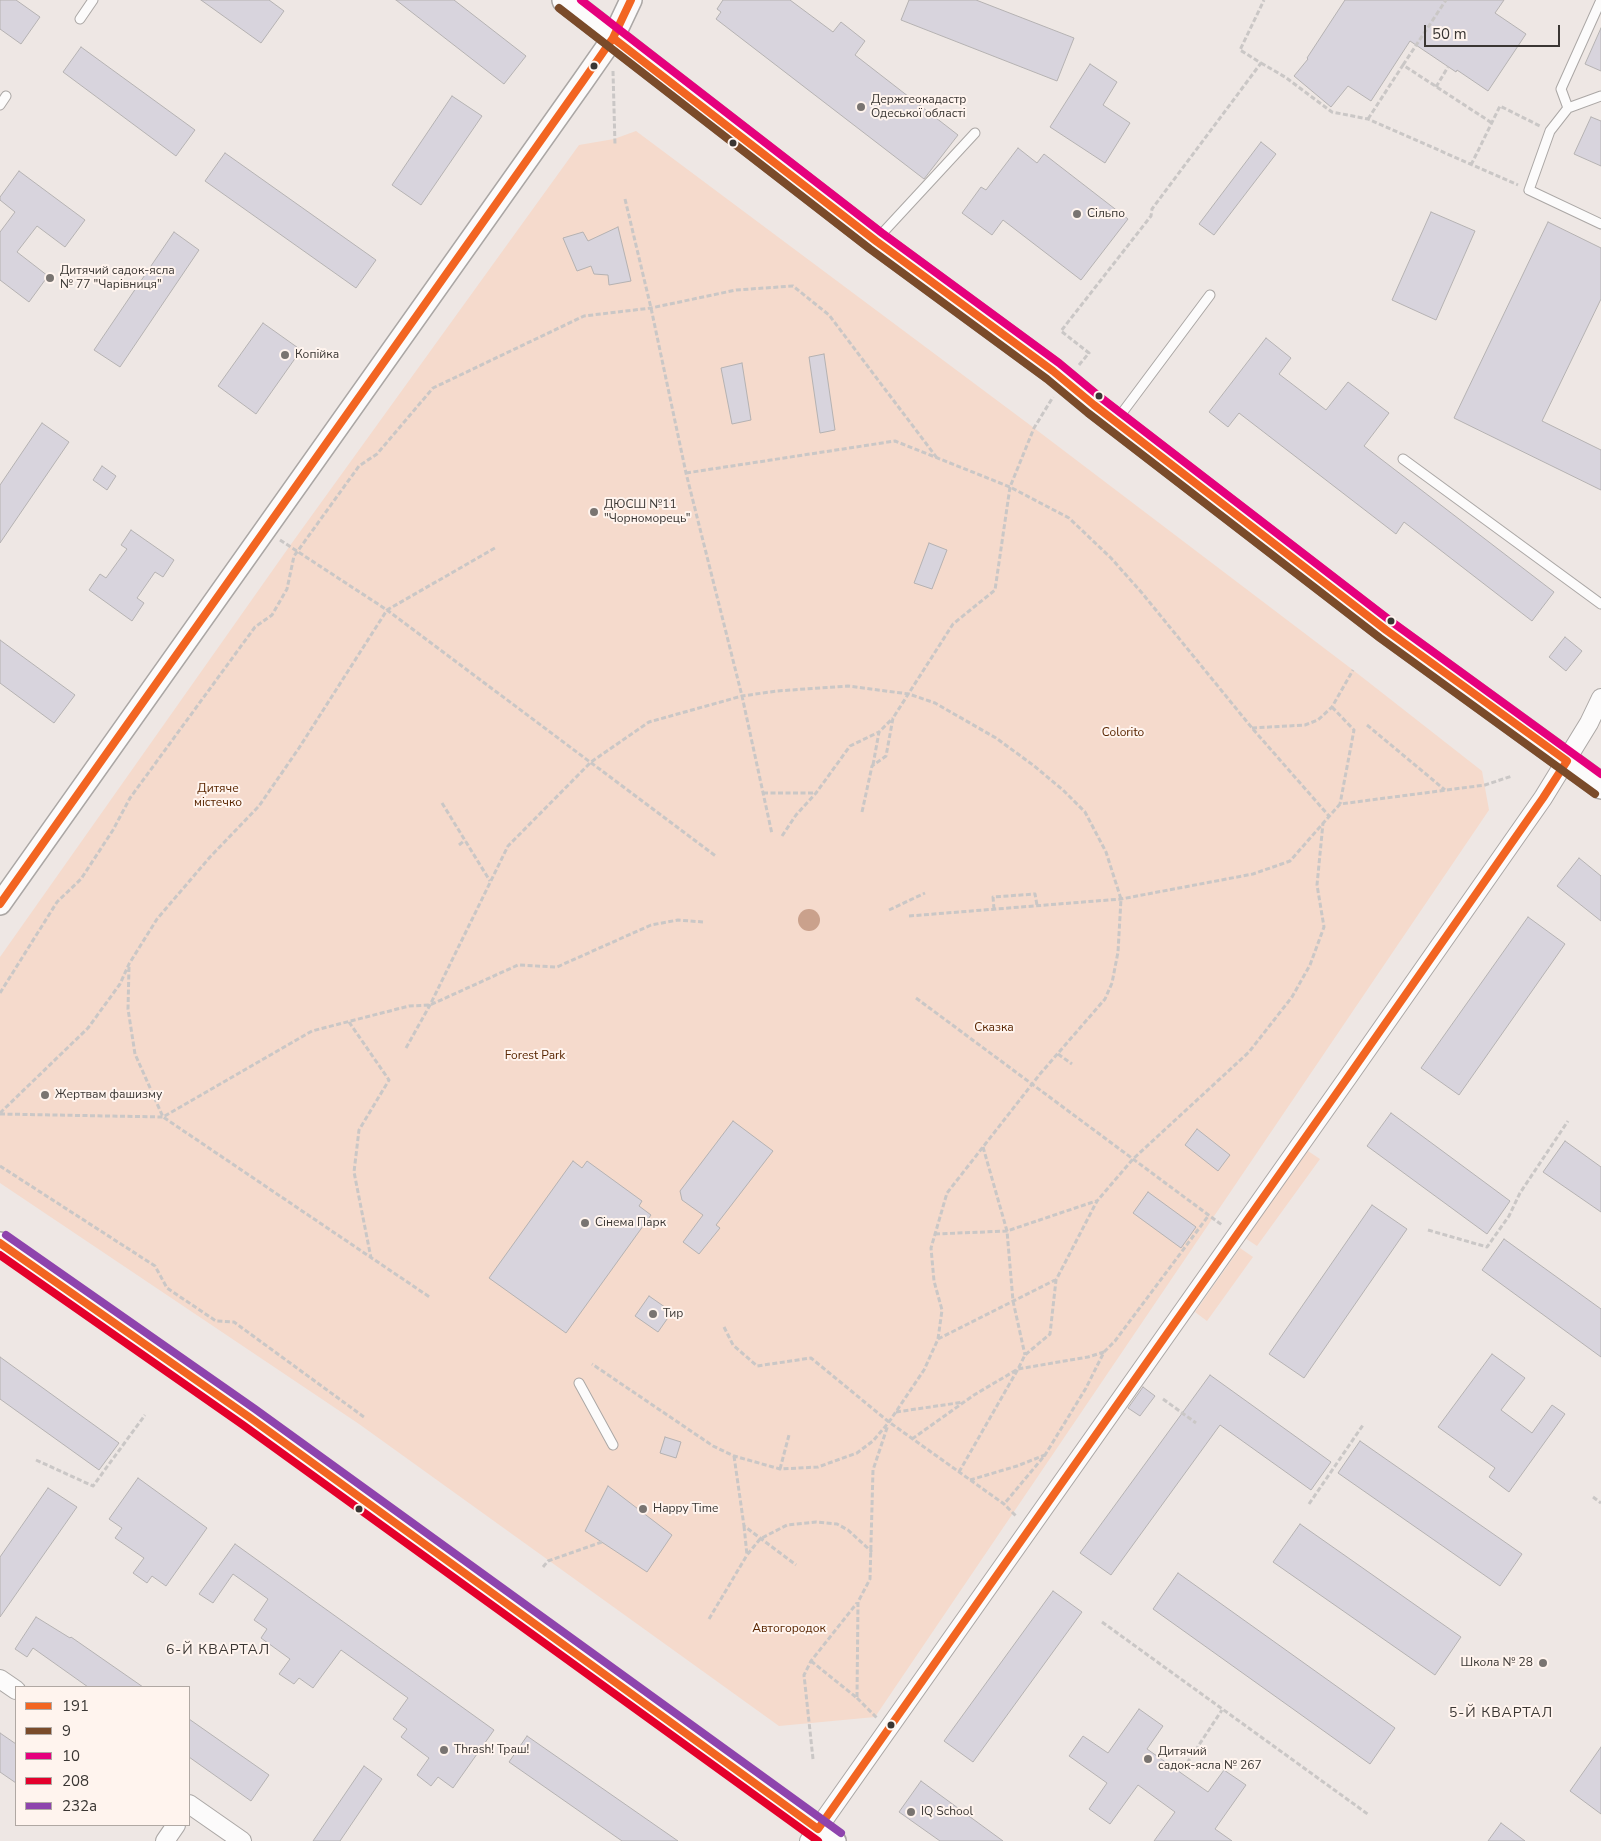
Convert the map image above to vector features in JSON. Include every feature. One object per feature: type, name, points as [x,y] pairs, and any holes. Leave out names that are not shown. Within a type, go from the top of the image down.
[{"type":"main road","points":[[565,0],[876,241],[1053,371],[1386,630],[1601,786]]},
{"type":"street","points":[[0,904],[612,38],[631,0]]},
{"type":"street","points":[[813,1835],[1543,798],[1567,761],[1601,698]]},
{"type":"street","points":[[0,1243],[249,1418],[813,1835],[835,1841]]},
{"type":"street","points":[[0,1679],[15,1689]]},
{"type":"street","points":[[190,1806],[242,1841]]},
{"type":"street","points":[[164,1841],[175,1826]]},
{"type":"lane","points":[[80,19],[93,0]]},
{"type":"lane","points":[[1568,108],[1561,89],[1601,0]]},
{"type":"lane","points":[[0,105],[6,96]]},
{"type":"lane","points":[[1601,96],[1568,108],[1550,131],[1530,190],[1601,224]]},
{"type":"lane","points":[[876,241],[975,133]]},
{"type":"lane","points":[[1116,421],[1210,295]]},
{"type":"lane","points":[[1403,459],[1601,604]]},
{"type":"lane","points":[[579,1383],[613,1445]]},
{"type":"path","points":[[1264,0],[1240,50],[1285,77],[1332,112],[1368,119],[1530,190]]},
{"type":"path","points":[[1368,119],[1446,0]]},
{"type":"path","points":[[612,38],[615,145]]},
{"type":"path","points":[[1078,366],[1089,353],[1062,330],[1151,216],[1152,209],[1261,63]]},
{"type":"path","points":[[1403,65],[1492,123]]},
{"type":"path","points":[[1436,86],[1448,67]]},
{"type":"path","points":[[1471,165],[1500,106],[1550,131]]},
{"type":"path","points":[[625,199],[651,308],[686,473],[742,696],[772,834]]},
{"type":"path","points":[[0,993],[57,902],[81,879],[113,830],[130,798],[255,627],[272,615],[287,589],[294,556],[359,466],[377,454],[434,388],[584,316],[651,308],[736,290],[793,286],[830,315],[937,458]]},
{"type":"path","points":[[782,836],[850,746],[879,732],[893,718],[953,624],[995,590],[1010,487],[1034,428],[1054,396]]},
{"type":"path","points":[[686,473],[895,441],[1010,487],[1069,518],[1111,558],[1142,593],[1252,728],[1329,816]]},
{"type":"path","points":[[265,530],[387,610],[717,857]]},
{"type":"path","points":[[0,1113],[88,1028],[120,984],[129,964],[157,919],[210,857],[259,806],[299,748],[387,610],[495,548]]},
{"type":"path","points":[[1252,728],[1305,725],[1318,720],[1332,707],[1353,670]]},
{"type":"path","points":[[406,1048],[430,1005],[508,846],[590,762],[648,722],[742,696],[835,686],[909,694],[935,703],[996,738],[1040,771],[1085,812],[1106,852],[1121,899],[1118,952],[1112,984],[1106,999],[1033,1084],[947,1193],[931,1248],[934,1281],[942,1310],[938,1339],[924,1370],[889,1422],[873,1441],[857,1453],[818,1467],[780,1469],[734,1456],[713,1446],[592,1364]]},
{"type":"path","points":[[909,916],[1121,899],[1270,869],[1290,861],[1340,804],[1354,730],[1332,707]]},
{"type":"path","points":[[872,766],[886,756],[893,718]]},
{"type":"path","points":[[1367,725],[1446,791]]},
{"type":"path","points":[[862,812],[879,732]]},
{"type":"path","points":[[1340,804],[1485,785],[1512,776]]},
{"type":"path","points":[[763,793],[816,793]]},
{"type":"path","points":[[442,803],[490,882]]},
{"type":"path","points":[[959,1472],[1025,1354],[1050,1334],[1056,1280],[1097,1201],[1133,1159],[1250,1052],[1292,997],[1310,965],[1324,927],[1317,885],[1323,823]]},
{"type":"path","points":[[459,845],[465,840]]},
{"type":"path","points":[[889,910],[925,893]]},
{"type":"path","points":[[994,909],[993,897],[1035,894],[1036,905]]},
{"type":"path","points":[[0,1113],[163,1117],[312,1031],[409,1006],[430,1005],[518,965],[557,966],[651,925],[678,920],[703,922]]},
{"type":"path","points":[[129,964],[128,1009],[135,1054],[163,1117],[430,1298]]},
{"type":"path","points":[[916,998],[1222,1225]]},
{"type":"path","points":[[349,1022],[389,1080],[359,1130],[354,1172],[371,1259]]},
{"type":"path","points":[[1058,1054],[1072,1064]]},
{"type":"path","points":[[1428,1230],[1487,1247],[1509,1216],[1520,1193],[1568,1121]]},
{"type":"path","points":[[983,1146],[1007,1231],[1013,1302],[1025,1354]]},
{"type":"path","points":[[0,1166],[155,1266],[167,1288],[216,1321],[234,1322],[364,1417]]},
{"type":"path","points":[[936,1234],[1007,1231],[1097,1201]]},
{"type":"path","points":[[1004,1504],[1045,1455],[1086,1388],[1104,1352],[1115,1341],[1209,1215]]},
{"type":"path","points":[[938,1339],[1056,1280]]},
{"type":"path","points":[[724,1327],[734,1345],[757,1366],[811,1358],[889,1422],[1004,1504],[1016,1516]]},
{"type":"path","points":[[912,1439],[965,1402],[1018,1369],[1088,1357],[1104,1352]]},
{"type":"path","points":[[1163,1399],[1196,1423]]},
{"type":"path","points":[[896,1412],[965,1402]]},
{"type":"path","points":[[36,1460],[93,1486],[145,1414]]},
{"type":"path","points":[[813,1759],[804,1675],[811,1661],[858,1602],[870,1578],[873,1470],[889,1422]]},
{"type":"path","points":[[1309,1504],[1363,1425]]},
{"type":"path","points":[[780,1469],[788,1435]]},
{"type":"path","points":[[969,1480],[1045,1455]]},
{"type":"path","points":[[734,1456],[747,1555]]},
{"type":"path","points":[[1593,1497],[1601,1503]]},
{"type":"path","points":[[709,1618],[747,1555],[760,1539],[787,1525],[816,1522],[837,1524],[848,1530],[872,1552]]},
{"type":"path","points":[[744,1526],[796,1565]]},
{"type":"path","points":[[543,1567],[548,1561],[602,1542]]},
{"type":"path","points":[[857,1698],[858,1602]]},
{"type":"path","points":[[1102,1622],[1369,1815]]},
{"type":"path","points":[[811,1661],[857,1698],[875,1717]]},
{"type":"path","points":[[1187,1763],[1222,1710]]},
{"type":"green space","points":[[636,131],[1034,428],[1353,670],[1482,771],[1489,810],[875,1717],[779,1726],[359,1424],[0,1183],[0,957],[289,547],[579,145],[614,139]]},
{"type":"green space","points":[[1308,1151],[1320,1159],[1257,1246],[1245,1238]]},
{"type":"green space","points":[[1240,1248],[1253,1257],[1207,1321],[1195,1312]]},
{"type":"shaded area","points":[[809,909],[817,912],[820,920],[817,928],[809,931],[801,928],[798,920],[801,912]]},
{"type":"building","points":[[0,0],[16,0],[40,17],[21,44],[0,29]]},
{"type":"building","points":[[201,0],[269,0],[284,11],[261,43]]},
{"type":"building","points":[[396,0],[454,0],[526,56],[504,84]]},
{"type":"building","points":[[723,0],[790,0],[833,32],[841,22],[865,41],[855,55],[958,135],[924,179],[716,19],[721,12],[717,9]]},
{"type":"building","points":[[909,0],[976,0],[1074,38],[1057,81],[901,20]]},
{"type":"building","points":[[1345,0],[1504,0],[1495,13],[1526,34],[1488,91],[1410,41],[1371,101],[1348,86],[1331,107],[1294,76],[1308,59]]},
{"type":"building","points":[[1601,28],[1601,71],[1585,64]]},
{"type":"building","points":[[81,47],[195,130],[176,156],[63,72]]},
{"type":"building","points":[[1090,64],[1117,82],[1103,105],[1130,123],[1105,163],[1050,127]]},
{"type":"building","points":[[452,96],[482,116],[421,205],[392,185]]},
{"type":"building","points":[[1591,117],[1601,121],[1601,166],[1574,154]]},
{"type":"building","points":[[1261,142],[1276,154],[1214,235],[1199,224]]},
{"type":"building","name":"Сільпо","points":[[1018,148],[1037,163],[1044,154],[1128,219],[1081,280],[1003,220],[992,235],[962,213],[981,187],[986,190]]},
{"type":"building","points":[[225,153],[376,260],[356,288],[205,181]]},
{"type":"building","points":[[19,171],[85,220],[65,247],[37,226],[17,252],[48,276],[29,302],[0,280],[0,232],[15,212],[0,200],[0,197]]},
{"type":"building","points":[[1431,212],[1475,231],[1436,320],[1392,300]]},
{"type":"building","points":[[1548,222],[1601,248],[1601,299],[1542,421],[1601,450],[1601,490],[1454,418]]},
{"type":"building","points":[[618,227],[631,281],[609,285],[608,275],[594,274],[591,266],[577,271],[563,238],[583,232],[588,241]]},
{"type":"building","points":[[174,232],[199,250],[120,367],[94,350]]},
{"type":"building","points":[[263,323],[301,350],[256,414],[218,386]]},
{"type":"building","points":[[1266,338],[1291,358],[1279,374],[1326,410],[1348,382],[1389,413],[1364,446],[1554,592],[1532,621],[1404,522],[1396,534],[1239,413],[1228,427],[1209,412]]},
{"type":"building","points":[[824,354],[835,430],[820,433],[809,357]]},
{"type":"building","points":[[742,363],[751,420],[732,424],[721,368]]},
{"type":"building","points":[[42,423],[69,442],[0,543],[0,485]]},
{"type":"building","points":[[102,466],[116,476],[107,490],[93,480]]},
{"type":"building","points":[[131,530],[174,560],[163,577],[155,572],[137,598],[144,603],[132,621],[89,590],[100,574],[106,578],[127,549],[121,545]]},
{"type":"building","points":[[929,543],[947,550],[932,589],[914,583]]},
{"type":"building","points":[[1565,637],[1582,651],[1566,671],[1549,657]]},
{"type":"building","points":[[0,640],[75,695],[54,723],[0,683]]},
{"type":"building","points":[[1579,858],[1601,876],[1601,921],[1557,886]]},
{"type":"building","points":[[1528,917],[1565,944],[1459,1095],[1421,1068]]},
{"type":"building","points":[[1391,1113],[1510,1201],[1487,1234],[1367,1146]]},
{"type":"building","points":[[733,1121],[773,1151],[716,1225],[720,1228],[699,1254],[683,1242],[703,1215],[682,1200],[680,1191]]},
{"type":"building","points":[[1197,1129],[1230,1155],[1218,1171],[1185,1145]]},
{"type":"building","points":[[1565,1141],[1601,1167],[1601,1212],[1543,1172]]},
{"type":"building","points":[[573,1161],[582,1168],[587,1161],[642,1201],[639,1206],[651,1215],[566,1333],[489,1278]]},
{"type":"building","points":[[1148,1192],[1196,1227],[1181,1248],[1133,1213]]},
{"type":"building","points":[[1372,1205],[1407,1229],[1304,1378],[1269,1354]]},
{"type":"building","points":[[1504,1239],[1601,1309],[1601,1357],[1482,1270]]},
{"type":"building","name":"Тир","points":[[649,1296],[672,1312],[658,1332],[635,1316]]},
{"type":"building","points":[[1492,1354],[1525,1378],[1501,1410],[1532,1433],[1552,1405],[1565,1414],[1509,1492],[1489,1477],[1495,1468],[1438,1427]]},
{"type":"building","points":[[0,1357],[119,1443],[99,1470],[0,1399]]},
{"type":"building","points":[[1210,1375],[1331,1462],[1311,1490],[1220,1425],[1111,1575],[1080,1553]]},
{"type":"building","points":[[1143,1387],[1155,1396],[1140,1416],[1128,1408]]},
{"type":"building","points":[[665,1437],[681,1442],[676,1458],[660,1453]]},
{"type":"building","points":[[1360,1441],[1522,1554],[1500,1586],[1338,1473]]},
{"type":"building","points":[[138,1478],[207,1528],[166,1586],[152,1576],[147,1583],[133,1573],[144,1558],[115,1538],[122,1528],[109,1519]]},
{"type":"building","points":[[608,1486],[672,1535],[647,1572],[585,1531]]},
{"type":"building","points":[[48,1488],[77,1507],[0,1617],[0,1557]]},
{"type":"building","points":[[1300,1524],[1461,1637],[1435,1675],[1273,1562]]},
{"type":"building","points":[[235,1544],[494,1730],[453,1788],[438,1777],[431,1786],[417,1775],[429,1758],[401,1737],[407,1729],[393,1719],[408,1698],[341,1650],[313,1688],[299,1678],[294,1684],[279,1674],[290,1659],[261,1638],[267,1629],[254,1620],[268,1599],[233,1574],[213,1603],[199,1594]]},
{"type":"building","points":[[1178,1573],[1395,1728],[1370,1764],[1153,1609]]},
{"type":"building","points":[[1053,1591],[1082,1612],[973,1762],[944,1741]]},
{"type":"building","points":[[36,1617],[71,1637],[142,1686],[87,1686],[33,1648],[27,1657],[15,1649]]},
{"type":"building","points":[[1139,1709],[1163,1726],[1147,1749],[1208,1792],[1224,1770],[1246,1785],[1215,1829],[1232,1841],[1154,1841],[1175,1812],[1138,1785],[1110,1824],[1089,1809],[1107,1783],[1069,1756],[1083,1736],[1108,1753]]},
{"type":"building","points":[[190,1720],[269,1775],[251,1801],[190,1758]]},
{"type":"building","points":[[0,1733],[15,1743],[15,1782],[0,1772]]},
{"type":"building","points":[[527,1736],[678,1841],[622,1841],[509,1762]]},
{"type":"building","points":[[1601,1747],[1601,1814],[1570,1791]]},
{"type":"building","points":[[364,1766],[382,1779],[340,1841],[313,1841]]},
{"type":"building","points":[[921,1781],[1003,1841],[940,1841],[899,1812]]},
{"type":"building","points":[[1501,1823],[1525,1841],[1488,1841]]},
{"type":"transit line","name":"10","points":[[581,0],[882,233],[1059,363],[1100,397],[1392,622],[1601,774]]},
{"type":"transit line","name":"191","points":[[0,904],[583,81],[613,38],[631,0]]},
{"type":"transit line","name":"9","points":[[559,8],[870,249],[1047,379],[1088,413],[1380,638],[1595,794]]},
{"type":"transit line","name":"191","points":[[0,1243],[249,1417],[818,1829],[1348,1077],[1567,761],[1386,630],[1094,405],[1053,371],[876,241],[613,38]]},
{"type":"transit line","name":"232а","points":[[6,1235],[255,1409],[841,1833]]},
{"type":"transit line","name":"208","points":[[0,1255],[243,1425],[818,1841]]},
{"type":"place","name":"Держгеокадастр Одеської області","points":[[861,107]]},
{"type":"place","name":"Сільпо","points":[[1077,214]]},
{"type":"place","name":"Дитячий садок-ясла № 77 \"Чарівниця\"","points":[[50,278]]},
{"type":"place","name":"Копійка","points":[[285,355]]},
{"type":"place","name":"ДЮСШ №11 \"Чорноморець\"","points":[[594,512]]},
{"type":"place","name":"Жертвам фашизму","points":[[45,1095]]},
{"type":"place","name":"Сінема Парк","points":[[585,1223]]},
{"type":"place","name":"Тир","points":[[653,1314]]},
{"type":"place","name":"Happy Time","points":[[643,1509]]},
{"type":"place","name":"Школа № 28","points":[[1543,1663]]},
{"type":"place","name":"Thrash! Траш!","points":[[444,1750]]},
{"type":"place","name":"Дитячий садок-ясла № 267","points":[[1148,1759]]},
{"type":"place","name":"IQ School","points":[[911,1812]]},
{"type":"district","name":"6-Й КВАРТАЛ","points":[[218,1651]]},
{"type":"district","name":"5-Й КВАРТАЛ","points":[[1501,1714]]},
{"type":"park label","name":"Colorito","points":[[1123,733]]},
{"type":"park label","name":"Дитяче містечко","points":[[218,796]]},
{"type":"park label","name":"Сказка","points":[[994,1028]]},
{"type":"park label","name":"Forest Park","points":[[535,1056]]},
{"type":"park label","name":"Автогородок","points":[[789,1629]]}]
